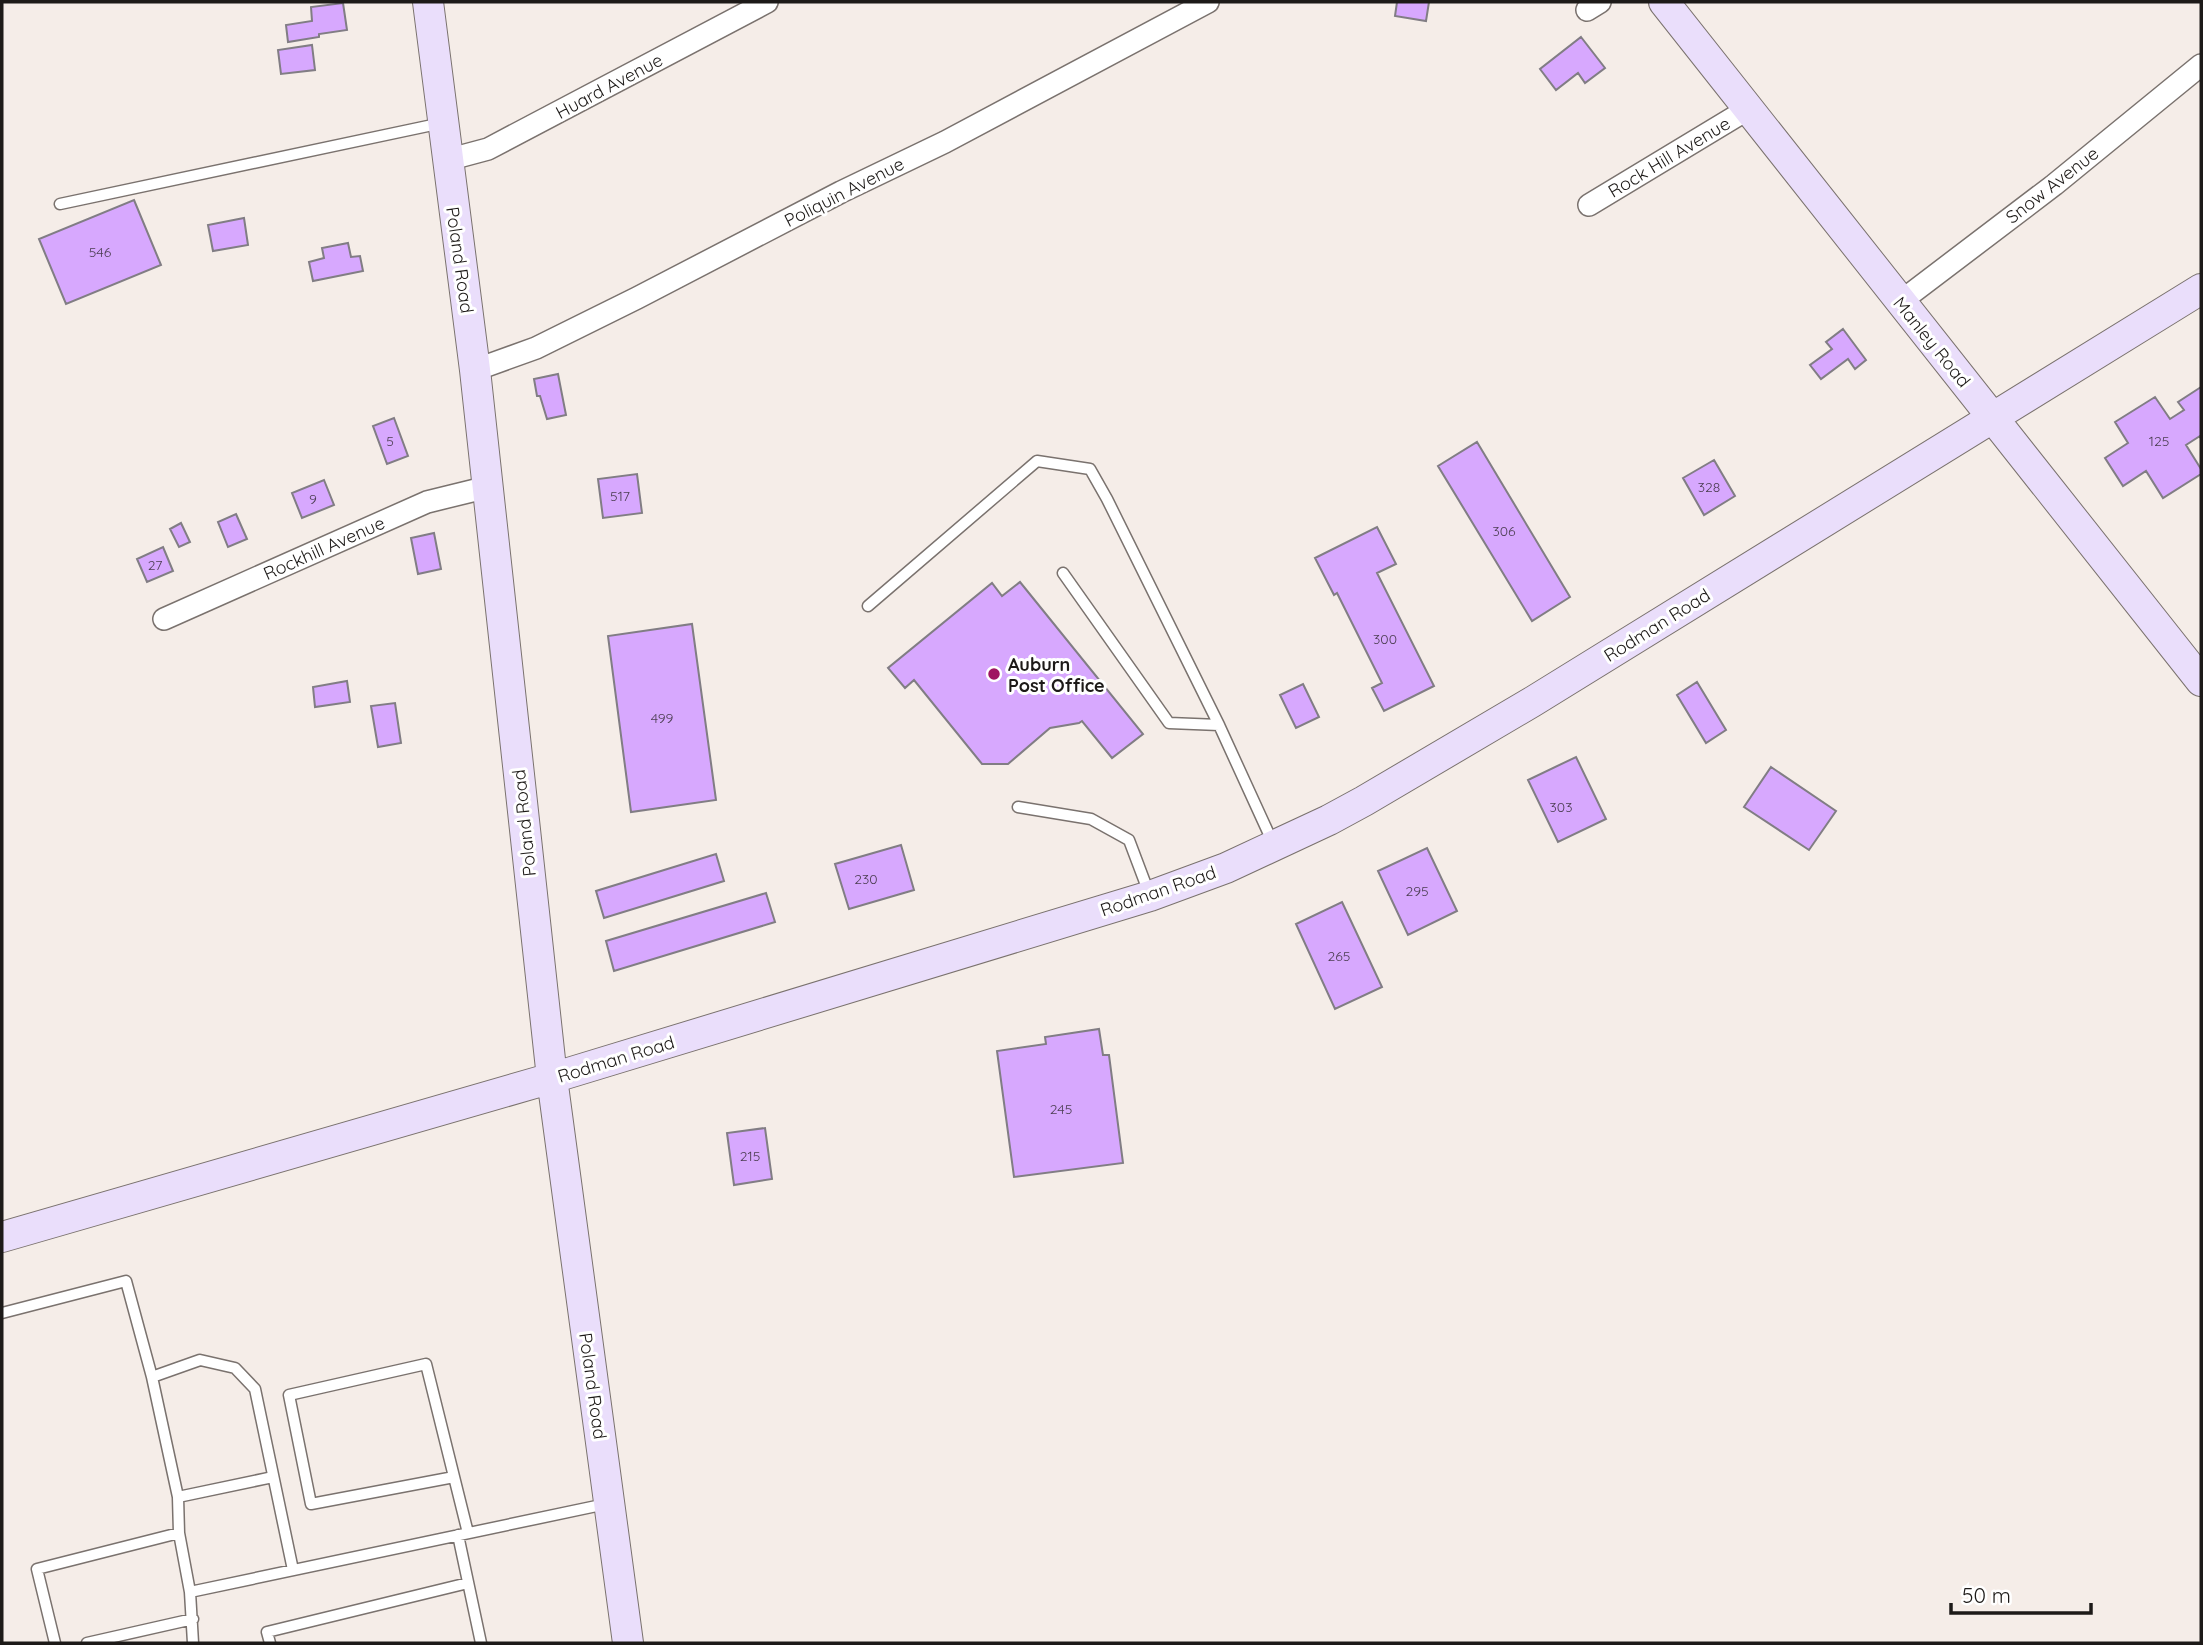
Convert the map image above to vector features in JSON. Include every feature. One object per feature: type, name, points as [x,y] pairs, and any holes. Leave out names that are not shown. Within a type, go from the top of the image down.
[{"type":"street","name":"Poland Road","points":[[428,2],[475,370],[552,1078],[628,1643]]},
{"type":"street","name":"Huard Avenue","points":[[447,160],[488,149],[767,2]]},
{"type":"street","name":"Poliquin Avenue","points":[[475,370],[536,348],[615,309],[841,192],[945,142],[1208,2]]},
{"type":"street","name":"Manley Road","points":[[1664,2],[2201,681]]},
{"type":"street","name":"Snow Avenue","points":[[1900,302],[2054,184],[2201,65]]},
{"type":"street","name":"Rock Hill Avenue","points":[[1589,205],[1748,109]]},
{"type":"street","name":"Rodman Road","points":[[2,1237],[552,1078],[1150,896],[1226,868],[1364,801],[1532,702],[2201,289]]},
{"type":"street","name":"Rockhill Avenue","points":[[164,619],[427,502],[488,486]]},
{"type":"lane","points":[[60,204],[442,123]]},
{"type":"lane","points":[[869,606],[1037,461],[1090,469],[1108,499],[1219,725],[1274,845]]},
{"type":"lane","points":[[1063,573],[1169,723],[1219,725]]},
{"type":"lane","points":[[1018,807],[1091,819],[1129,840],[1150,896]]},
{"type":"lane","points":[[2,1313],[126,1281],[152,1377],[178,1497],[179,1533],[190,1592],[193,1643]]},
{"type":"lane","points":[[152,1377],[200,1360],[235,1368],[255,1389],[293,1570]]},
{"type":"lane","points":[[454,1477],[311,1504],[289,1395],[426,1364],[454,1477],[468,1583],[481,1643]]},
{"type":"lane","points":[[178,1497],[273,1477]]},
{"type":"lane","points":[[190,1592],[609,1503]]},
{"type":"lane","points":[[55,1643],[37,1569],[179,1533]]},
{"type":"lane","points":[[270,1643],[267,1632],[468,1583]]},
{"type":"lane","points":[[87,1643],[192,1619]]},
{"type":"building","points":[[1397,2],[1429,2],[1426,21],[1395,16]]},
{"type":"building","points":[[343,3],[347,30],[288,42],[286,25],[312,21],[311,7]]},
{"type":"building","points":[[1581,37],[1605,68],[1585,83],[1578,73],[1556,90],[1540,69]]},
{"type":"building","points":[[312,45],[315,70],[281,74],[278,50]]},
{"type":"building","points":[[134,200],[161,265],[66,304],[39,239]]},
{"type":"building","points":[[244,218],[248,245],[213,251],[208,225]]},
{"type":"building","points":[[348,243],[351,257],[360,256],[363,271],[313,281],[309,262],[324,258],[322,248]]},
{"type":"building","points":[[1843,329],[1866,360],[1855,369],[1848,359],[1821,379],[1810,365],[1832,349],[1826,342]]},
{"type":"building","points":[[558,374],[566,415],[547,419],[540,396],[537,396],[534,379]]},
{"type":"building","points":[[2201,387],[2201,439],[2200,436],[2186,445],[2201,469],[2201,474],[2163,498],[2146,471],[2123,486],[2105,458],[2128,443],[2115,422],[2155,397],[2170,419],[2184,410],[2178,402]]},
{"type":"building","points":[[394,418],[408,456],[387,464],[373,426]]},
{"type":"building","points":[[1477,442],[1570,597],[1532,621],[1438,466]]},
{"type":"building","points":[[1714,460],[1735,496],[1704,515],[1683,478]]},
{"type":"building","points":[[637,474],[642,513],[603,518],[598,479]]},
{"type":"building","points":[[324,480],[334,505],[302,518],[292,493]]},
{"type":"building","points":[[236,514],[247,539],[228,547],[218,522]]},
{"type":"building","points":[[181,523],[190,542],[179,547],[170,529]]},
{"type":"building","points":[[1377,527],[1396,564],[1377,573],[1434,686],[1384,711],[1372,688],[1382,683],[1337,593],[1334,595],[1315,558]]},
{"type":"building","points":[[434,533],[441,569],[418,574],[411,538]]},
{"type":"building","points":[[163,547],[173,571],[147,582],[137,559]]},
{"type":"building","name":"Auburn Post Office","points":[[1020,582],[1143,734],[1112,758],[1082,721],[1050,728],[1008,764],[982,764],[914,680],[905,688],[888,668],[992,583],[1002,596]]},
{"type":"building","points":[[692,624],[716,800],[631,812],[608,636]]},
{"type":"building","points":[[347,681],[350,702],[315,707],[313,687]]},
{"type":"building","points":[[1697,682],[1726,730],[1706,743],[1677,695]]},
{"type":"building","points":[[1303,684],[1319,717],[1296,728],[1280,695]]},
{"type":"building","points":[[395,703],[401,743],[378,747],[371,706]]},
{"type":"building","points":[[1576,757],[1606,819],[1558,842],[1528,780]]},
{"type":"building","points":[[1771,767],[1836,811],[1809,850],[1744,807]]},
{"type":"building","points":[[901,845],[914,890],[849,909],[835,864]]},
{"type":"building","points":[[1427,848],[1457,911],[1408,935],[1378,871]]},
{"type":"building","points":[[716,854],[724,881],[604,918],[596,891]]},
{"type":"building","points":[[766,893],[775,922],[614,971],[606,941]]},
{"type":"building","points":[[1342,902],[1382,987],[1335,1009],[1296,924]]},
{"type":"building","points":[[1099,1029],[1103,1055],[1109,1055],[1123,1163],[1014,1177],[997,1051],[1046,1044],[1045,1037]]},
{"type":"building","points":[[765,1128],[772,1179],[734,1185],[727,1133]]},
{"type":"place","name":"Auburn Post Office","points":[[994,674]]}]
